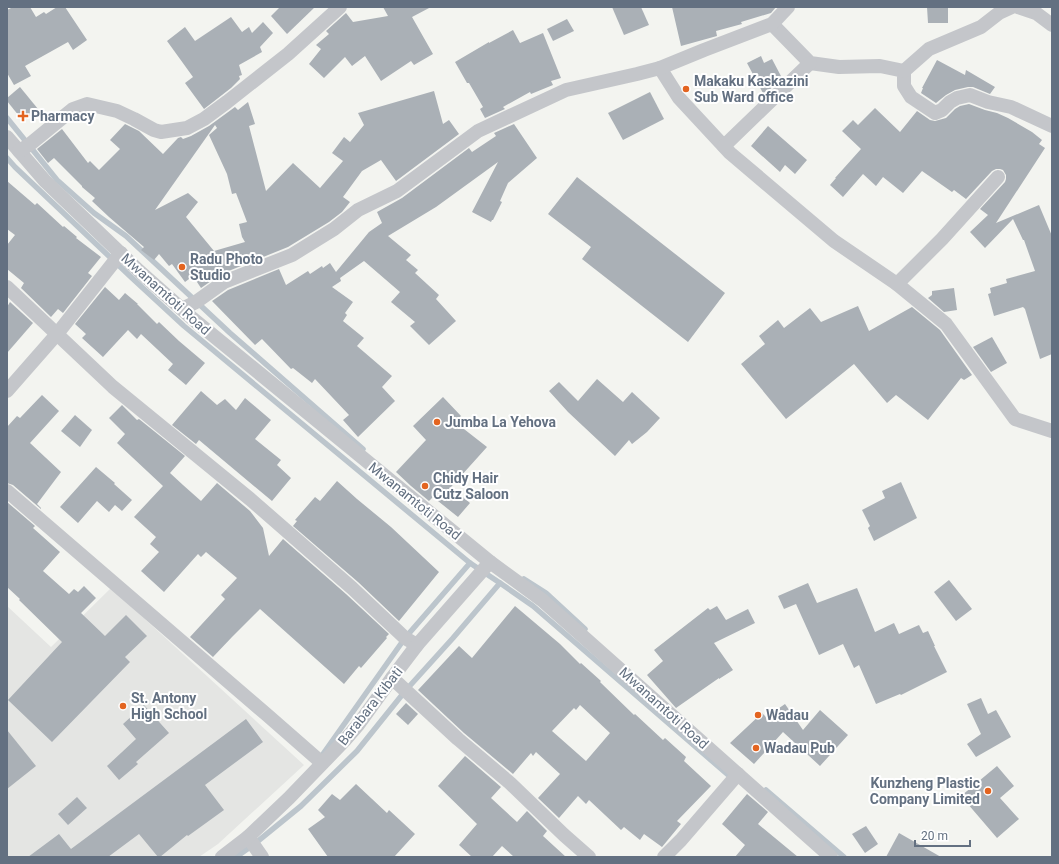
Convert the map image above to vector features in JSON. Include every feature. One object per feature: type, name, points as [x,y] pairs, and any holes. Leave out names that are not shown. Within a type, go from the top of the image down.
[{"type":"street","points":[[19,151],[29,145],[73,109],[87,104],[117,111],[154,130],[161,132],[187,128],[210,114],[252,83],[288,54],[340,7]]},
{"type":"street","points":[[182,309],[196,302],[224,282],[292,255],[334,229],[358,210],[397,191],[478,131],[566,90],[660,68],[772,24],[788,7]]},
{"type":"street","points":[[1012,7],[999,13],[981,27],[929,50],[904,71],[904,86],[911,97],[935,113],[942,110],[950,102],[957,98],[970,95],[988,102],[1011,107],[1052,126]]},
{"type":"street","points":[[1018,7],[1036,13],[1052,25]]},
{"type":"street","points":[[772,24],[810,63],[839,67],[880,66],[904,71]]},
{"type":"street","points":[[724,146],[810,63]]},
{"type":"street","points":[[660,68],[679,98],[730,153],[834,241],[897,284],[946,324],[1015,419],[1052,431]]},
{"type":"street","name":"Mwanamtoti Road","points":[[7,137],[45,181],[139,271],[182,309],[490,562],[542,600],[831,857]]},
{"type":"street","points":[[897,284],[942,239],[998,178]]},
{"type":"street","points":[[7,391],[57,334],[121,253]]},
{"type":"street","points":[[7,287],[113,387],[250,499],[352,588],[405,638],[417,645]]},
{"type":"street","points":[[7,491],[322,763]]},
{"type":"street","name":"Barabara Kibati","points":[[222,857],[248,837],[289,798],[345,740],[358,725],[417,645],[490,562]]},
{"type":"street","points":[[392,678],[458,739],[510,783],[589,857]]},
{"type":"street","points":[[664,857],[681,840],[738,774]]},
{"type":"street","points":[[248,837],[262,857]]},
{"type":"shaded area","name":"St. Antony High School","points":[[111,588],[304,765],[218,844],[199,857],[7,857],[7,606],[51,647]]},
{"type":"building","points":[[13,7],[30,7],[36,17],[44,12],[46,14],[57,7],[65,7],[87,40],[73,50],[68,42],[25,66],[31,76],[14,85],[7,73],[7,10]]},
{"type":"building","points":[[280,7],[315,7],[287,34],[271,16]]},
{"type":"building","points":[[383,7],[431,7],[412,17],[433,54],[414,65],[411,61],[381,81],[365,56],[352,66],[345,57],[324,78],[309,64],[321,49],[316,45],[329,34],[326,31],[346,13],[353,22],[388,16]]},
{"type":"building","points":[[612,7],[641,7],[649,25],[624,35]]},
{"type":"building","points":[[672,7],[776,7],[771,13],[741,22],[742,24],[716,31],[717,36],[681,46]]},
{"type":"building","points":[[927,7],[948,7],[948,23],[928,23]]},
{"type":"building","points":[[231,17],[242,32],[249,27],[252,33],[263,22],[273,33],[260,47],[262,52],[239,65],[242,75],[239,76],[240,79],[204,109],[185,83],[193,77],[167,41],[185,27],[195,41]]},
{"type":"building","points":[[567,19],[574,31],[553,41],[547,29]]},
{"type":"building","points":[[513,30],[520,43],[543,33],[561,78],[551,81],[553,85],[531,94],[530,92],[503,107],[505,109],[485,118],[480,109],[483,107],[455,62]]},
{"type":"building","points":[[761,56],[764,63],[772,59],[782,78],[764,95],[747,63]]},
{"type":"building","points":[[937,60],[965,75],[966,70],[995,87],[990,94],[973,87],[955,90],[936,103],[921,93],[922,88]]},
{"type":"building","points":[[20,87],[38,109],[23,121],[7,101],[7,98]]},
{"type":"building","points":[[434,91],[443,124],[449,120],[459,134],[396,181],[381,160],[362,171],[343,197],[350,202],[342,212],[329,222],[288,247],[221,274],[201,288],[193,276],[185,282],[172,264],[169,266],[159,254],[154,260],[141,250],[144,247],[92,201],[95,198],[82,187],[54,158],[48,163],[37,149],[62,129],[88,163],[90,161],[99,170],[120,149],[110,140],[125,124],[139,131],[163,154],[178,138],[181,137],[183,139],[191,136],[209,126],[235,107],[238,110],[248,102],[255,124],[249,126],[266,191],[293,163],[320,188],[343,161],[332,153],[344,137],[350,142],[364,125],[358,113]],"holes":[[[215,125],[217,128],[209,135],[227,174],[232,194],[236,193],[247,222],[239,224],[242,237],[245,242],[214,251],[186,217],[198,202],[188,193],[155,210]]]},
{"type":"building","points":[[650,92],[664,119],[623,140],[608,113]]},
{"type":"building","points":[[969,104],[1008,118],[1032,132],[1042,140],[1039,144],[1045,148],[996,223],[1039,205],[1052,236],[1052,354],[1040,359],[1025,309],[1023,307],[994,316],[988,294],[991,293],[990,288],[1007,283],[1006,279],[1035,271],[1024,240],[1013,219],[985,248],[970,232],[988,215],[980,209],[1005,182],[1006,175],[1003,170],[996,169],[992,171],[966,199],[954,190],[952,192],[922,171],[903,193],[883,177],[876,186],[863,174],[843,197],[830,185],[861,149],[842,131],[853,120],[858,125],[875,108],[900,132],[917,111],[930,120],[935,121],[946,118],[960,106]]},
{"type":"building","points":[[514,124],[537,158],[508,183],[500,201],[502,202],[491,222],[472,212],[498,162],[436,207],[388,236],[411,255],[406,260],[418,270],[415,273],[439,295],[436,299],[456,321],[429,345],[410,326],[415,322],[391,302],[400,292],[364,261],[340,278],[341,281],[332,287],[353,302],[345,313],[347,315],[343,321],[364,338],[357,346],[392,376],[382,387],[395,401],[358,437],[343,420],[349,415],[315,379],[312,383],[293,368],[291,369],[262,339],[255,345],[212,301],[228,290],[279,269],[286,285],[308,271],[310,274],[322,266],[323,268],[330,263],[336,272],[369,232],[382,223],[377,212],[402,198],[469,148],[472,152],[496,136],[494,133]]},
{"type":"building","points":[[768,126],[807,160],[795,174],[785,165],[780,172],[751,146]]},
{"type":"building","points":[[577,177],[725,293],[688,342],[582,259],[591,247],[548,214]]},
{"type":"building","points":[[7,181],[35,205],[37,203],[63,227],[64,226],[77,237],[76,238],[101,257],[88,273],[92,276],[63,313],[58,309],[51,317],[21,288],[24,283],[7,269],[7,245],[15,235],[7,229]]},
{"type":"building","points":[[105,287],[119,300],[125,293],[157,324],[159,322],[205,363],[186,385],[168,370],[173,364],[141,334],[137,339],[128,330],[103,357],[82,338],[86,334],[75,324]]},
{"type":"building","points":[[954,288],[957,310],[944,312],[928,298],[932,295],[932,291]]},
{"type":"building","points":[[10,302],[33,323],[7,353],[7,307]]},
{"type":"building","points":[[858,306],[869,331],[912,307],[940,330],[972,375],[964,380],[961,378],[928,420],[896,395],[887,403],[854,364],[786,419],[741,364],[765,344],[759,336],[778,320],[784,328],[810,308],[821,322]]},
{"type":"building","points":[[992,337],[1007,363],[991,372],[973,347]]},
{"type":"building","points":[[597,379],[623,402],[632,392],[660,418],[647,432],[632,444],[629,440],[615,456],[568,412],[549,391],[559,382],[578,401]]},
{"type":"building","points":[[201,391],[217,405],[225,399],[236,410],[245,398],[271,420],[255,439],[281,460],[277,465],[291,478],[272,501],[199,440],[196,444],[172,425]]},
{"type":"building","points":[[42,395],[59,411],[30,443],[61,472],[37,504],[41,509],[13,485],[7,483],[7,427],[17,416],[20,418]]},
{"type":"building","points":[[443,397],[461,416],[455,422],[487,447],[451,487],[470,503],[458,517],[433,497],[429,501],[396,472],[426,440],[413,426]]},
{"type":"building","points":[[122,405],[137,420],[139,419],[185,456],[170,473],[201,501],[217,483],[250,511],[263,528],[269,556],[283,539],[389,634],[361,668],[359,666],[344,684],[260,609],[213,657],[190,637],[225,599],[221,595],[237,578],[206,552],[201,557],[198,554],[164,592],[141,571],[159,552],[150,544],[156,537],[134,517],[163,486],[117,443],[125,434],[109,418]]},
{"type":"building","points":[[75,415],[92,430],[80,447],[61,431]]},
{"type":"building","points":[[96,467],[132,500],[122,511],[115,505],[109,512],[97,501],[78,523],[60,507]]},
{"type":"building","points":[[337,481],[391,527],[439,572],[399,621],[358,582],[293,526],[297,521],[295,520],[315,497],[320,501]]},
{"type":"building","points":[[901,482],[917,518],[874,541],[868,528],[870,526],[862,510],[885,498],[882,491]]},
{"type":"building","points":[[7,502],[35,526],[33,528],[60,552],[43,571],[69,594],[74,589],[78,592],[84,586],[96,598],[81,613],[105,636],[126,615],[147,636],[125,657],[130,662],[52,742],[8,700],[62,642],[7,587]]},
{"type":"building","points":[[949,580],[972,609],[956,621],[934,592]]},
{"type":"building","points":[[808,583],[817,603],[857,588],[875,632],[894,623],[899,634],[919,625],[923,633],[928,631],[947,672],[901,695],[900,694],[876,704],[859,665],[854,668],[843,644],[819,655],[796,604],[784,609],[778,596]]},
{"type":"building","points":[[515,606],[601,681],[600,682],[634,715],[635,714],[663,740],[665,738],[686,757],[684,761],[711,786],[677,821],[681,824],[662,847],[644,834],[640,840],[624,827],[621,830],[589,800],[586,804],[578,796],[559,818],[538,798],[560,774],[536,752],[533,756],[531,753],[513,774],[464,733],[418,690],[459,646],[472,658]],"holes":[[[580,705],[610,733],[586,761],[552,731],[574,708],[576,710]]]},
{"type":"building","points":[[717,606],[726,620],[748,609],[755,623],[714,643],[733,670],[676,708],[647,675],[663,661],[654,650],[708,608],[710,610]]},
{"type":"building","points":[[981,698],[988,714],[996,710],[1011,737],[976,757],[967,744],[981,734],[967,704]]},
{"type":"building","points":[[406,703],[418,714],[408,725],[396,714]]},
{"type":"building","points":[[785,704],[803,730],[820,710],[848,735],[820,766],[783,732],[754,764],[730,743],[762,713],[766,717]]},
{"type":"building","points":[[144,705],[169,733],[136,762],[138,764],[119,780],[107,766],[136,739],[123,724]]},
{"type":"building","points":[[246,719],[263,742],[205,785],[224,810],[188,836],[187,835],[160,857],[158,857],[139,834],[108,857],[28,857],[59,834],[71,849]]},
{"type":"building","points":[[7,730],[36,766],[7,789]]},
{"type":"building","points":[[465,756],[501,787],[491,798],[517,822],[527,811],[547,831],[543,836],[566,857],[514,857],[502,846],[492,857],[472,857],[459,845],[477,824],[438,786]]},
{"type":"building","name":"Kunzheng Plastic Company Limited","points":[[997,766],[1014,786],[1000,798],[1019,819],[997,838],[961,796]]},
{"type":"building","points":[[356,784],[387,813],[389,810],[415,834],[394,857],[328,857],[308,829],[325,817],[318,810],[332,794],[340,800]]},
{"type":"building","points":[[747,794],[768,812],[758,824],[798,857],[735,857],[745,845],[722,824]]},
{"type":"building","points":[[77,797],[87,808],[68,825],[58,814]]},
{"type":"building","name":"Kunzheng Plastic Company Limited","points":[[866,826],[878,844],[865,853],[852,834]]},
{"type":"building","points":[[899,833],[941,857],[886,857]]},
{"type":"waterway","points":[[7,118],[57,180],[94,213],[126,236],[230,333],[363,449]]},
{"type":"waterway","points":[[7,158],[184,326],[470,563],[533,606],[734,780]]},
{"type":"waterway","points":[[323,754],[405,638],[470,563]]},
{"type":"waterway","points":[[524,579],[546,593],[585,629]]},
{"type":"waterway","points":[[236,857],[301,806],[357,751],[406,690],[500,583]]},
{"type":"waterway","points":[[766,790],[844,857]]},
{"type":"place","name":"Makaku Kaskazini Sub Ward office","points":[[686,89]]},
{"type":"place","name":"Pharmacy","points":[[23,116]]},
{"type":"place","name":"Radu Photo Studio","points":[[182,267]]},
{"type":"place","name":"Jumba La Yehova","points":[[437,422]]},
{"type":"place","name":"Chidy Hair Cutz Saloon","points":[[425,486]]},
{"type":"place","name":"St. Antony High School","points":[[123,706]]},
{"type":"place","name":"Wadau","points":[[758,715]]},
{"type":"place","name":"Wadau Pub","points":[[756,748]]},
{"type":"place","name":"Kunzheng Plastic Company Limited","points":[[988,791]]}]
